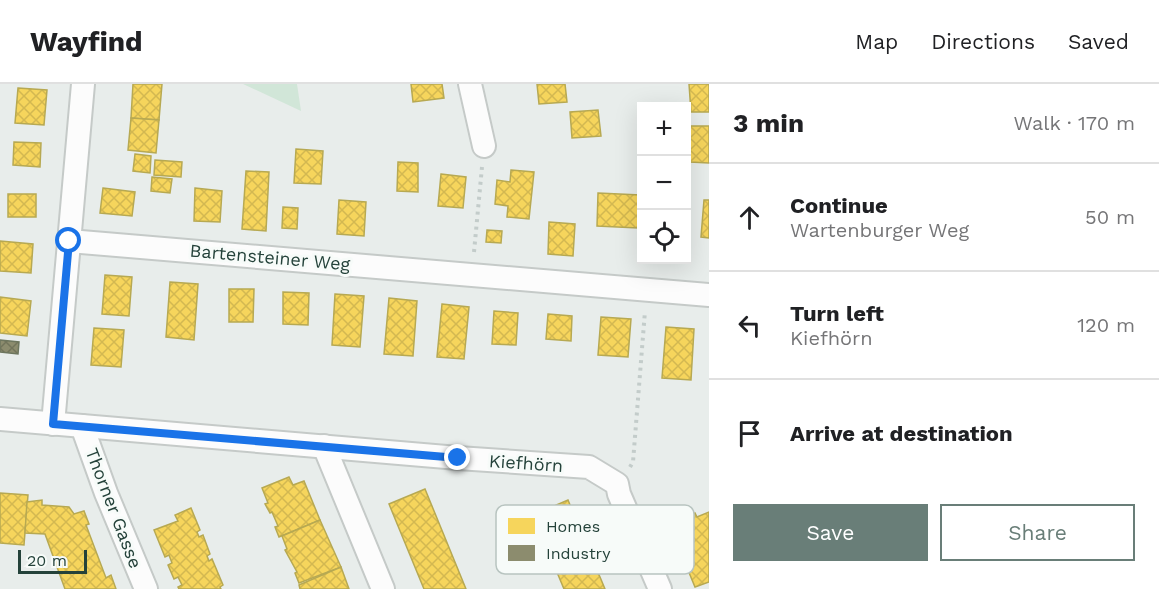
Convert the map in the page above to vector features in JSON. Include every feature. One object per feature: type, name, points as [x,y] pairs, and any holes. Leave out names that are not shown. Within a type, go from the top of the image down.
[{"type":"street","points":[[53,424],[83,84]]},
{"type":"street","points":[[470,84],[484,146]]},
{"type":"street","name":"Bartensteiner Weg","points":[[69,241],[709,295]]},
{"type":"street","name":"Kiefhörn","points":[[0,419],[589,467],[617,484]]},
{"type":"street","name":"Thorner Gasse","points":[[82,426],[146,589]]},
{"type":"street","points":[[324,446],[383,589]]},
{"type":"street","points":[[617,484],[624,505]]},
{"type":"street","points":[[654,574],[660,589]]},
{"type":"path","points":[[472,274],[484,146]]},
{"type":"path","points":[[617,484],[633,462],[646,290]]},
{"type":"green space","points":[[243,84],[297,84],[301,111]]},
{"type":"building: Homes","points":[[133,84],[162,84],[159,120],[131,118]]},
{"type":"building: Homes","points":[[411,84],[442,84],[444,98],[413,102]]},
{"type":"building: Homes","points":[[537,84],[565,84],[567,102],[539,104]]},
{"type":"building: Homes","points":[[689,84],[709,84],[709,112],[691,112]]},
{"type":"building: Homes","points":[[18,88],[47,90],[44,125],[15,123]]},
{"type":"building: Homes","points":[[598,110],[601,136],[572,138],[570,112]]},
{"type":"building: Homes","points":[[131,118],[159,120],[156,153],[128,150]]},
{"type":"building: Homes","points":[[691,126],[709,126],[709,163],[691,162]]},
{"type":"building: Homes","points":[[14,142],[41,143],[40,167],[13,165]]},
{"type":"building: Homes","points":[[296,149],[323,151],[321,184],[294,183]]},
{"type":"building: Homes","points":[[135,154],[151,156],[150,173],[133,171]]},
{"type":"building: Homes","points":[[155,160],[182,162],[181,177],[154,175]]},
{"type":"building: Homes","points":[[398,162],[418,163],[418,192],[397,191]]},
{"type":"building: Homes","points":[[511,170],[534,172],[529,219],[507,217],[508,206],[495,204],[497,180],[510,182]]},
{"type":"building: Homes","points":[[246,171],[269,172],[266,231],[242,229]]},
{"type":"building: Homes","points":[[441,174],[466,177],[463,208],[438,206]]},
{"type":"building: Homes","points":[[152,177],[172,179],[170,193],[151,191]]},
{"type":"building: Homes","points":[[103,188],[135,192],[132,216],[100,213]]},
{"type":"building: Homes","points":[[195,188],[222,191],[220,222],[194,221]]},
{"type":"building: Homes","points":[[598,193],[637,195],[637,228],[597,226]]},
{"type":"building: Homes","points":[[8,194],[36,194],[36,217],[8,217]]},
{"type":"building: Homes","points":[[339,200],[366,202],[364,236],[337,234]]},
{"type":"building: Homes","points":[[704,200],[709,200],[709,238],[701,237]]},
{"type":"building: Homes","points":[[283,207],[298,208],[297,229],[282,228]]},
{"type":"building: Homes","points":[[549,222],[575,224],[573,256],[548,254]]},
{"type":"building: Homes","points":[[487,230],[502,231],[501,243],[486,242]]},
{"type":"building: Homes","points":[[0,241],[33,244],[31,273],[0,271]]},
{"type":"building: Homes","points":[[105,275],[132,277],[129,316],[102,314]]},
{"type":"building: Homes","points":[[170,282],[198,284],[194,340],[166,337]]},
{"type":"building: Homes","points":[[229,289],[254,289],[253,322],[229,322]]},
{"type":"building: Homes","points":[[283,292],[309,293],[308,325],[283,324]]},
{"type":"building: Homes","points":[[335,294],[364,296],[360,347],[332,345]]},
{"type":"building: Homes","points":[[0,297],[31,301],[27,336],[0,333]]},
{"type":"building: Homes","points":[[389,298],[417,301],[413,356],[384,354]]},
{"type":"building: Homes","points":[[442,304],[469,307],[464,359],[437,357]]},
{"type":"building: Homes","points":[[494,311],[518,313],[516,345],[492,344]]},
{"type":"building: Homes","points":[[548,314],[572,316],[571,341],[546,339]]},
{"type":"building: Homes","points":[[601,317],[631,319],[628,357],[598,355]]},
{"type":"building: Homes","points":[[666,327],[694,329],[691,380],[662,378]]},
{"type":"building: Homes","points":[[94,328],[124,330],[121,367],[91,365]]},
{"type":"building: Homes","points":[[289,477],[293,485],[304,481],[320,520],[279,537],[275,527],[278,526],[272,512],[270,513],[265,504],[268,503],[262,488]]},
{"type":"building: Homes","points":[[425,489],[466,589],[424,589],[398,526],[389,504]]},
{"type":"building: Homes","points":[[0,493],[28,495],[24,545],[0,543]]},
{"type":"building: Homes","points":[[42,500],[42,505],[69,507],[74,514],[84,511],[89,524],[86,525],[106,578],[111,575],[116,589],[65,589],[45,534],[25,533],[27,502]]},
{"type":"building: Homes","points":[[568,500],[570,505],[556,505]]},
{"type":"building: Homes","points":[[191,508],[200,530],[197,532],[199,537],[203,535],[210,554],[207,556],[209,561],[212,559],[223,585],[221,589],[179,589],[178,587],[182,585],[178,577],[174,579],[168,565],[172,563],[169,555],[165,557],[154,530],[178,521],[175,515]]},
{"type":"building: Homes","points":[[709,512],[709,582],[695,587],[690,574],[694,574],[694,513],[697,517]]},
{"type":"building: Homes","points":[[320,520],[341,567],[299,583],[295,573],[297,572],[285,550],[287,549],[282,536]]},
{"type":"building: Homes","points":[[341,567],[349,589],[300,589],[299,585]]},
{"type":"building: Homes","points":[[558,574],[599,574],[605,589],[564,589]]},
{"type":"building: Industry","points":[[0,340],[19,342],[18,354],[0,352]]},
{"type":"route","points":[[69,241],[53,424],[458,458]]}]
